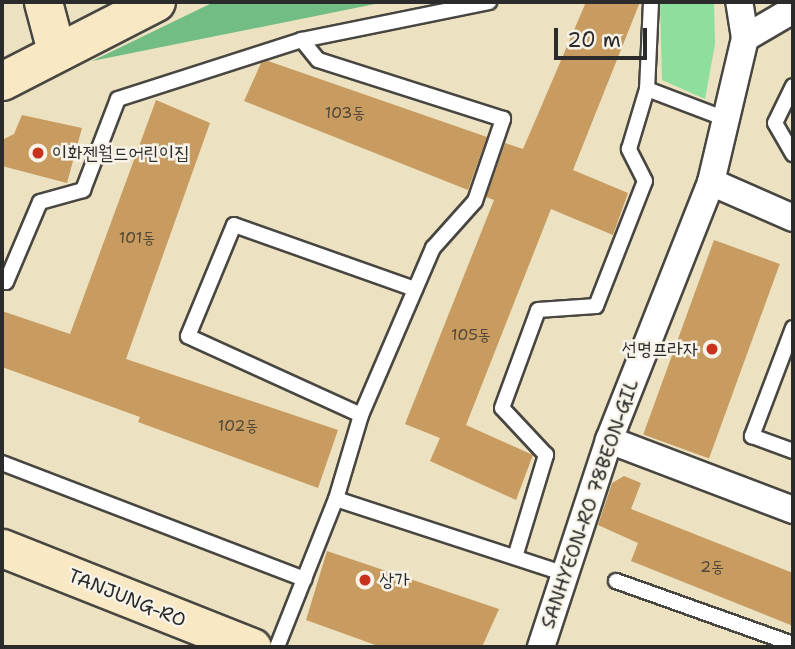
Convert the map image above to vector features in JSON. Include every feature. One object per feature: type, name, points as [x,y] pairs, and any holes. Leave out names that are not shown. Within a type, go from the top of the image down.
[{"type":"main road","points":[[43,2],[55,51]]},
{"type":"main road","points":[[2,81],[55,51],[156,2]]},
{"type":"main road","name":"TANJUNG-RO","points":[[2,548],[252,647]]},
{"type":"street","name":"SANHYEON-RO 78BEON-GIL","points":[[541,647],[609,440],[711,182],[745,38],[739,2]]},
{"type":"street","points":[[745,38],[793,10]]},
{"type":"street","points":[[711,182],[793,218]]},
{"type":"street","points":[[609,440],[793,510]]},
{"type":"lane","points":[[2,281],[6,282],[40,202],[83,190],[118,99],[302,40],[489,2]]},
{"type":"lane","points":[[515,557],[546,455],[502,408],[538,310],[596,306],[645,181],[629,149],[648,89],[650,2]]},
{"type":"lane","points":[[277,647],[336,499],[361,415],[433,248],[475,201],[503,119],[318,60],[302,40]]},
{"type":"lane","points":[[793,86],[775,124],[793,153]]},
{"type":"lane","points":[[648,89],[726,119]]},
{"type":"lane","points":[[361,415],[188,336],[234,225],[415,289]]},
{"type":"lane","points":[[793,328],[752,436],[793,451]]},
{"type":"lane","points":[[2,463],[304,579]]},
{"type":"lane","points":[[336,499],[565,574]]},
{"type":"lane","points":[[615,581],[793,644]]},
{"type":"green space","points":[[214,2],[385,2],[92,61]]},
{"type":"green space","points":[[660,2],[714,2],[715,44],[705,99],[662,80]]},
{"type":"building","points":[[586,2],[640,2],[573,170],[628,193],[613,235],[551,209],[466,425],[533,455],[516,500],[430,461],[440,438],[405,424],[494,200],[486,197],[505,143],[523,149]]},
{"type":"building","points":[[268,61],[487,137],[468,190],[244,101],[261,63]]},
{"type":"building","points":[[156,100],[210,123],[126,359],[338,430],[318,488],[138,422],[140,417],[2,367],[2,311],[70,334]]},
{"type":"building","name":"이화젠월드어린이집","points":[[22,115],[82,128],[67,183],[2,166],[2,140],[14,134]]},
{"type":"building","name":"선명프라자","points":[[714,240],[780,264],[709,458],[643,435]]},
{"type":"building","points":[[624,476],[641,483],[631,509],[793,573],[793,626],[631,561],[638,543],[598,525],[612,483]]},
{"type":"building","name":"상가","points":[[327,551],[499,609],[482,647],[381,647],[306,620]]},
{"type":"place","name":"이화젠월드어린이집","points":[[38,153]]},
{"type":"place","name":"선명프라자","points":[[712,349]]},
{"type":"place","name":"상가","points":[[365,580]]}]
